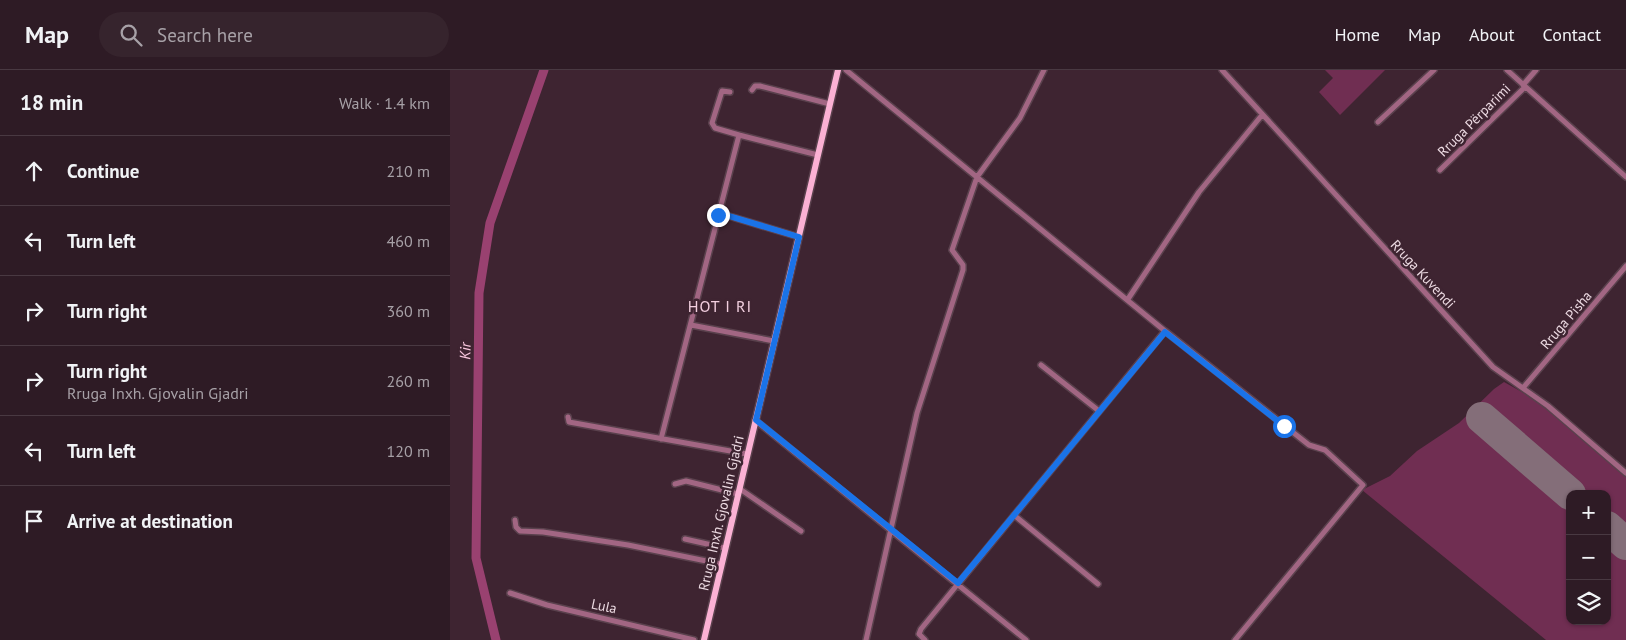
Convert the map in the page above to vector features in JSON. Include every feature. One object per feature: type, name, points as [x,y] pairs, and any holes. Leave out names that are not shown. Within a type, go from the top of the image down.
[{"type":"main road","name":"Rruga Inxh. Gjovalin Gjadri","points":[[704,640],[838,70]]},
{"type":"street","points":[[846,70],[1128,299],[1165,332],[1309,445],[1325,450],[1363,485],[1235,640]]},
{"type":"street","points":[[866,640],[917,413],[963,270],[963,265],[952,250],[977,177],[1020,118],[1044,70]]},
{"type":"street","name":"Rruga Kuvendi","points":[[1222,70],[1493,367],[1548,406],[1626,473]]},
{"type":"street","points":[[1378,122],[1434,70]]},
{"type":"street","name":"Rruga Përparimi","points":[[1507,70],[1626,178]]},
{"type":"street","points":[[1524,86],[1536,70]]},
{"type":"street","points":[[752,90],[755,86],[760,86],[830,104]]},
{"type":"street","name":"Rruga Përparimi","points":[[1440,170],[1524,86]]},
{"type":"street","points":[[730,92],[722,90],[712,123],[715,128],[818,155]]},
{"type":"street","points":[[1128,299],[1199,192],[1262,114]]},
{"type":"street","points":[[661,439],[739,135]]},
{"type":"street","points":[[719,213],[799,237]]},
{"type":"street","name":"Rruga Pisha","points":[[1523,388],[1626,266]]},
{"type":"street","points":[[690,325],[774,341]]},
{"type":"street","points":[[925,640],[919,634],[921,629],[1165,332]]},
{"type":"street","points":[[1041,365],[1099,411]]},
{"type":"street","points":[[568,417],[569,422],[747,454]]},
{"type":"street","points":[[756,420],[1026,640]]},
{"type":"street","points":[[675,484],[686,481],[739,492],[801,531]]},
{"type":"street","points":[[1014,515],[1098,584]]},
{"type":"street","points":[[515,520],[516,527],[520,531],[543,532],[628,545],[722,564]]},
{"type":"street","points":[[684,539],[725,548]]},
{"type":"street","name":"Lula","points":[[510,593],[564,609],[694,640]]},
{"type":"shaded area","points":[[1325,70],[1385,70],[1340,115],[1319,92],[1333,78]]},
{"type":"shaded area","points":[[1504,382],[1538,401],[1626,475],[1626,640],[1546,640],[1362,490],[1390,476],[1417,451],[1459,423],[1494,389]]},
{"type":"waterway","name":"Kir","points":[[496,640],[476,558],[479,293],[490,223],[544,70]]},
{"type":"runway","points":[[1482,418],[1566,491]]},
{"type":"runway","points":[[1611,531],[1626,544]]},
{"type":"district","name":"HOT I RI","points":[[720,306]]},
{"type":"route","points":[[718,215],[719,213],[799,237],[756,420],[958,583],[1165,332],[1168,332],[1284,426]]}]
